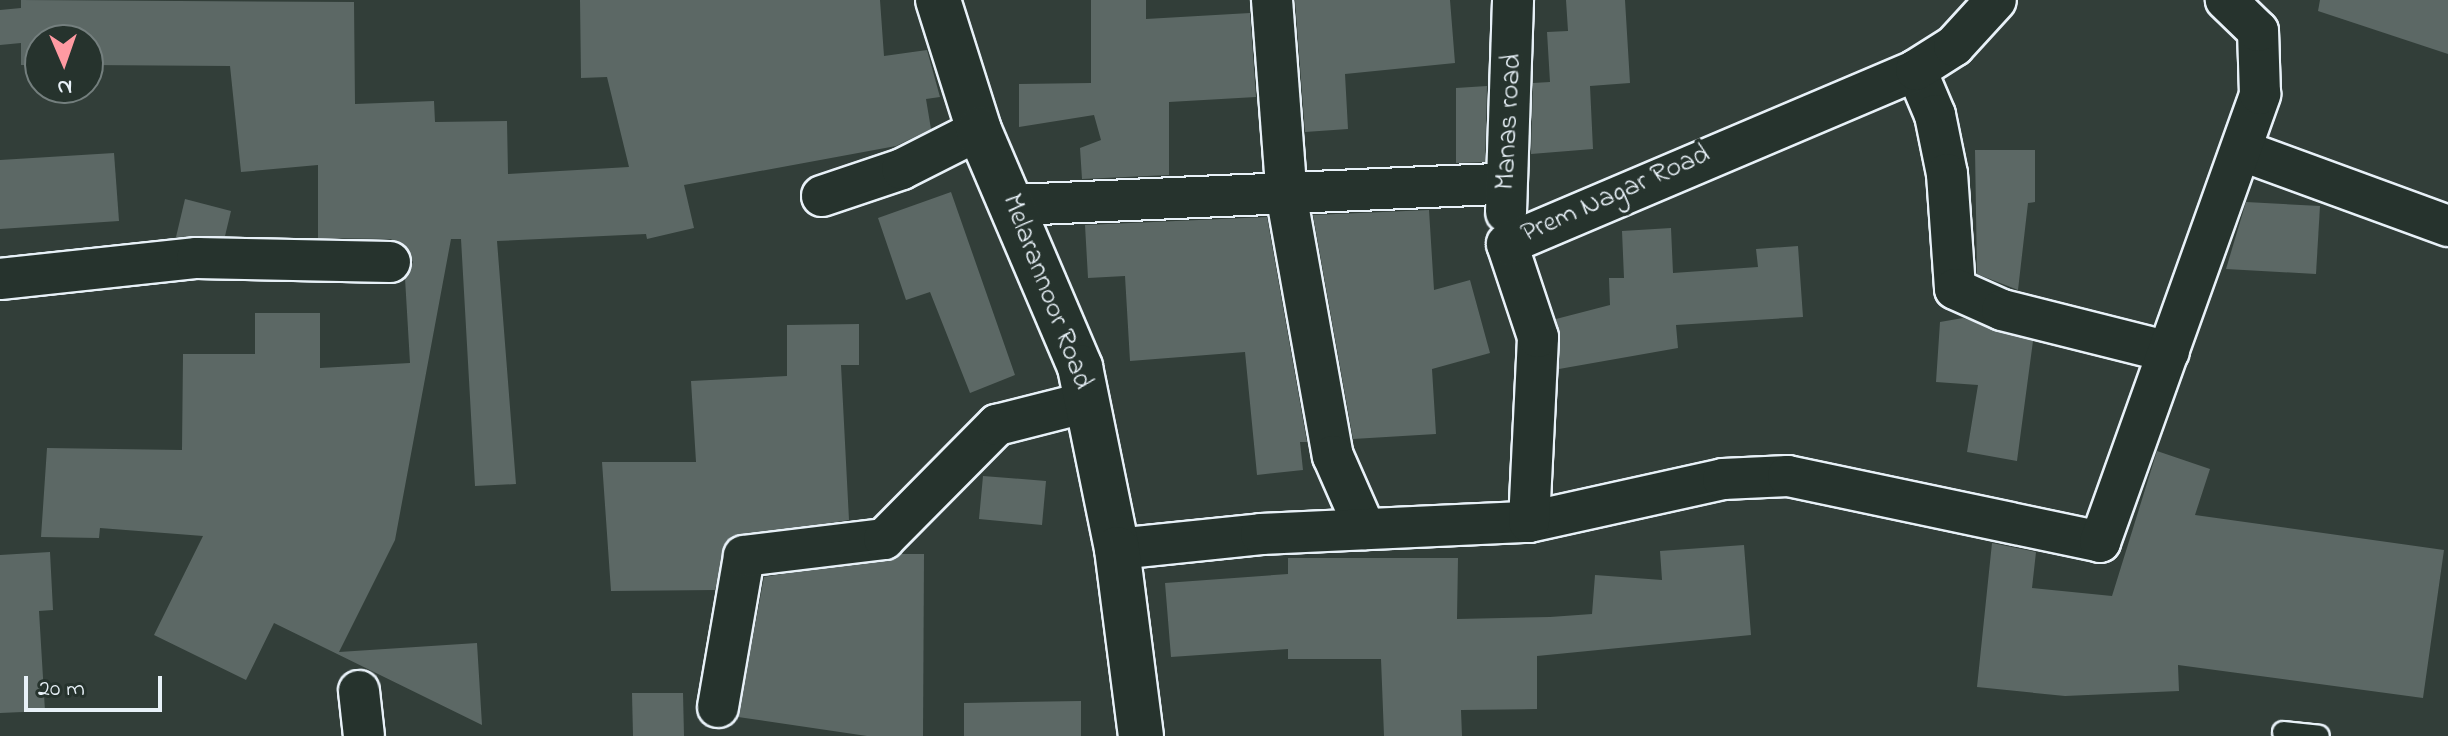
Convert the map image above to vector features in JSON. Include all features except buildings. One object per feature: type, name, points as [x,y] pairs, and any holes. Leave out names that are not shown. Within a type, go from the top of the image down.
[{"type":"street","name":"Melarannoor Road","points":[[938,0],[979,130],[1015,205],[1088,402],[1117,549],[1141,736]]},
{"type":"street","points":[[1272,0],[1287,199],[1333,456],[1365,529]]},
{"type":"street","name":"Manas road","points":[[1507,244],[1505,184],[1513,0]]},
{"type":"street","name":"Prem Nagar Road","points":[[1529,522],[1538,337],[1507,244],[1916,70],[1954,46],[1996,0]]},
{"type":"street","points":[[1117,549],[1365,529],[1529,522],[1723,479],[1788,476],[2100,542],[2243,151],[2263,59],[2258,31],[2226,0]]},
{"type":"street","points":[[1916,70],[1935,115],[1947,174],[1955,289],[2002,310],[2169,352]]},
{"type":"street","points":[[822,196],[902,169],[979,130]]},
{"type":"street","points":[[2243,151],[2448,226]]},
{"type":"street","points":[[1015,205],[1287,199],[1505,184]]},
{"type":"street","points":[[0,279],[197,258],[390,262]]},
{"type":"street","points":[[718,707],[744,556],[884,539],[997,425],[1088,402]]},
{"type":"street","points":[[359,691],[364,736]]},
{"type":"lane","points":[[2283,732],[2319,736]]}]
